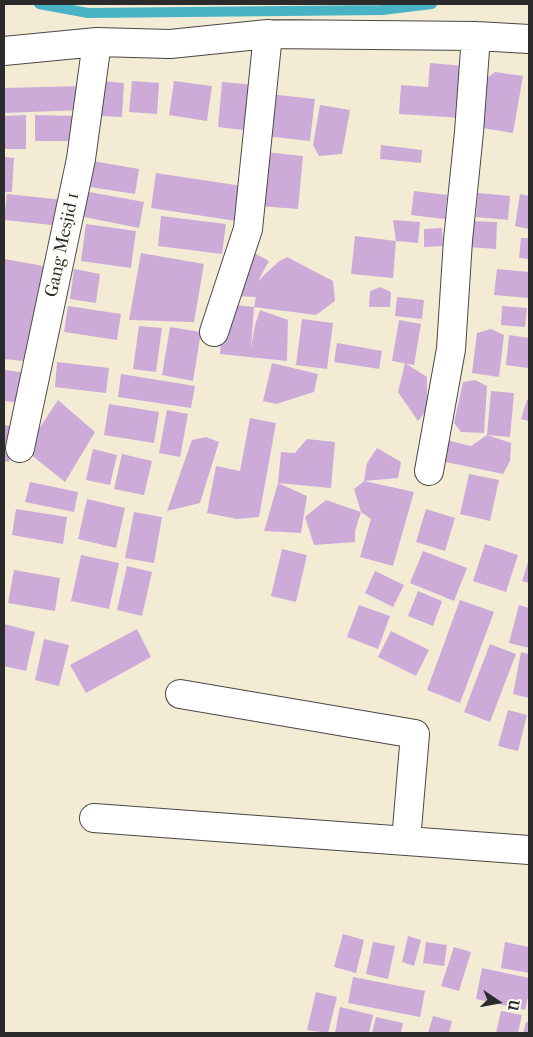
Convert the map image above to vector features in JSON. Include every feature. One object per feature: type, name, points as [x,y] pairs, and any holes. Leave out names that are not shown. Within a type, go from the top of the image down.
[{"type":"street","points":[[214,332],[248,229],[268,34]]},
{"type":"street","points":[[4,51],[98,42],[170,44],[268,34],[476,36],[529,39]]},
{"type":"street","points":[[429,470],[451,349],[458,240],[476,36]]},
{"type":"street","name":"Gang Mesjid 1","points":[[20,448],[81,159],[98,42]]},
{"type":"street","points":[[180,694],[415,734],[406,841]]},
{"type":"street","points":[[94,818],[529,850]]},
{"type":"building","points":[[430,63],[466,66],[462,118],[399,114],[401,85],[428,87]]},
{"type":"building","points":[[495,72],[523,76],[513,133],[476,127],[484,80]]},
{"type":"building","points":[[101,81],[124,83],[122,117],[99,116]]},
{"type":"building","points":[[132,81],[159,83],[157,114],[129,112]]},
{"type":"building","points":[[174,81],[212,86],[207,121],[169,115]]},
{"type":"building","points":[[222,82],[257,85],[252,131],[218,127]]},
{"type":"building","points":[[82,86],[82,110],[4,113],[4,88]]},
{"type":"building","points":[[269,94],[315,99],[310,141],[264,136]]},
{"type":"building","points":[[320,105],[350,110],[342,154],[319,156],[313,145]]},
{"type":"building","points":[[26,115],[26,149],[4,149],[4,116]]},
{"type":"building","points":[[35,115],[77,116],[76,141],[35,141]]},
{"type":"building","points":[[381,145],[422,150],[421,163],[380,159]]},
{"type":"building","points":[[265,152],[303,156],[298,209],[259,206]]},
{"type":"building","points":[[4,157],[14,158],[12,192],[4,192]]},
{"type":"building","points":[[93,161],[139,169],[135,194],[90,187]]},
{"type":"building","points":[[156,173],[242,186],[236,221],[151,208]]},
{"type":"building","points":[[84,191],[144,202],[139,228],[79,216]]},
{"type":"building","points":[[414,191],[447,195],[445,219],[411,215]]},
{"type":"building","points":[[478,193],[510,196],[508,220],[476,217]]},
{"type":"building","points":[[7,194],[64,200],[62,226],[4,220]]},
{"type":"building","points":[[520,194],[529,196],[529,229],[515,226]]},
{"type":"building","points":[[161,216],[226,224],[222,254],[158,246]]},
{"type":"building","points":[[393,220],[420,222],[418,243],[396,241]]},
{"type":"building","points":[[469,221],[497,222],[496,249],[468,247]]},
{"type":"building","points":[[86,224],[136,231],[131,268],[81,261]]},
{"type":"building","points":[[442,228],[443,246],[424,247],[424,229]]},
{"type":"building","points":[[355,236],[396,241],[393,278],[351,274]]},
{"type":"building","points":[[521,238],[529,238],[529,259],[519,258]]},
{"type":"building","points":[[141,253],[204,264],[194,322],[129,320]]},
{"type":"building","points":[[256,254],[269,261],[258,281],[278,262],[287,257],[333,281],[335,301],[316,315],[254,307],[256,297],[235,296],[246,255]]},
{"type":"building","points":[[4,259],[55,268],[23,361],[4,359]]},
{"type":"building","points":[[74,269],[100,274],[96,303],[70,299]]},
{"type":"building","points":[[497,269],[529,272],[529,298],[494,295]]},
{"type":"building","points":[[380,287],[391,292],[390,307],[369,307],[370,291]]},
{"type":"building","points":[[397,297],[424,300],[422,319],[395,316]]},
{"type":"building","points":[[236,305],[254,307],[251,349],[260,310],[288,320],[287,361],[220,354],[222,329]]},
{"type":"building","points":[[68,306],[121,314],[117,340],[64,332]]},
{"type":"building","points":[[502,306],[527,308],[525,327],[501,325]]},
{"type":"building","points":[[302,319],[333,323],[327,369],[296,365]]},
{"type":"building","points":[[399,320],[421,324],[414,365],[392,361]]},
{"type":"building","points":[[139,326],[162,328],[156,372],[133,369]]},
{"type":"building","points":[[170,327],[201,332],[193,381],[162,375]]},
{"type":"building","points":[[491,329],[504,335],[499,377],[472,373],[477,333]]},
{"type":"building","points":[[509,335],[529,338],[528,368],[506,365]]},
{"type":"building","points":[[337,343],[382,351],[379,369],[334,362]]},
{"type":"building","points":[[57,362],[109,368],[106,393],[55,387]]},
{"type":"building","points":[[272,363],[318,374],[314,392],[276,404],[263,401]]},
{"type":"building","points":[[405,363],[427,377],[427,410],[418,421],[398,392]]},
{"type":"building","points":[[4,370],[29,373],[25,403],[4,401]]},
{"type":"building","points":[[121,374],[195,386],[191,408],[118,397]]},
{"type":"building","points":[[475,380],[487,386],[484,433],[461,432],[454,423],[463,382]]},
{"type":"building","points":[[491,391],[514,393],[510,437],[487,435]]},
{"type":"building","points":[[58,400],[95,432],[65,482],[25,450]]},
{"type":"building","points":[[527,400],[529,400],[529,421],[521,419]]},
{"type":"building","points":[[109,404],[159,412],[154,443],[104,435]]},
{"type":"building","points":[[167,410],[188,414],[180,457],[159,453]]},
{"type":"building","points":[[250,418],[276,423],[259,517],[237,519],[207,513],[216,466],[240,471]]},
{"type":"building","points":[[4,425],[16,427],[9,462],[4,461]]},
{"type":"building","points":[[487,435],[511,443],[510,461],[503,474],[441,461],[446,440],[471,446]]},
{"type":"building","points":[[206,437],[219,442],[200,503],[167,511],[192,440]]},
{"type":"building","points":[[307,439],[335,442],[331,488],[278,483],[281,452],[295,453]]},
{"type":"building","points":[[377,448],[401,462],[398,478],[364,481],[367,463]]},
{"type":"building","points":[[93,449],[117,455],[110,485],[86,480]]},
{"type":"building","points":[[122,454],[152,461],[144,495],[114,489]]},
{"type":"building","points":[[469,474],[499,480],[490,521],[460,514]]},
{"type":"building","points":[[364,481],[414,492],[393,566],[360,557],[371,519],[361,512],[354,489]]},
{"type":"building","points":[[30,482],[78,492],[74,512],[25,502]]},
{"type":"building","points":[[278,483],[307,496],[301,533],[264,531]]},
{"type":"building","points":[[87,499],[125,508],[116,548],[78,539]]},
{"type":"building","points":[[326,500],[361,512],[355,531],[355,542],[314,545],[305,517]]},
{"type":"building","points":[[16,509],[67,517],[63,544],[12,535]]},
{"type":"building","points":[[426,509],[455,518],[445,551],[416,542]]},
{"type":"building","points":[[134,512],[162,517],[154,563],[125,558]]},
{"type":"building","points":[[485,544],[518,555],[506,592],[473,581]]},
{"type":"building","points":[[282,549],[307,555],[296,602],[271,596]]},
{"type":"building","points":[[423,551],[467,568],[454,601],[410,583]]},
{"type":"building","points":[[81,555],[119,563],[109,609],[71,601]]},
{"type":"building","points":[[529,559],[529,583],[522,581]]},
{"type":"building","points":[[127,566],[152,572],[142,616],[117,610]]},
{"type":"building","points":[[14,570],[60,578],[55,611],[8,603]]},
{"type":"building","points":[[375,571],[404,585],[393,607],[365,593]]},
{"type":"building","points":[[418,591],[442,601],[433,626],[408,616]]},
{"type":"building","points":[[460,600],[494,612],[460,703],[427,690]]},
{"type":"building","points":[[359,605],[390,616],[378,649],[347,637]]},
{"type":"building","points":[[519,605],[529,608],[529,648],[509,643]]},
{"type":"building","points":[[4,624],[35,632],[26,671],[4,666]]},
{"type":"building","points":[[137,629],[151,657],[86,693],[70,665]]},
{"type":"building","points":[[391,631],[429,650],[416,676],[378,657]]},
{"type":"building","points":[[44,639],[69,645],[59,686],[35,680]]},
{"type":"building","points":[[490,644],[516,654],[490,722],[464,712]]},
{"type":"building","points":[[521,652],[529,654],[529,698],[513,694]]},
{"type":"building","points":[[508,710],[527,715],[518,751],[498,746]]},
{"type":"building","points":[[343,934],[364,940],[356,973],[334,967]]},
{"type":"building","points":[[408,936],[421,940],[414,966],[402,962]]},
{"type":"building","points":[[373,942],[395,946],[388,979],[366,974]]},
{"type":"building","points":[[426,942],[447,945],[444,966],[423,963]]},
{"type":"building","points":[[505,942],[529,947],[529,973],[501,968]]},
{"type":"building","points":[[454,947],[471,952],[459,991],[441,986]]},
{"type":"building","points":[[482,968],[529,978],[529,993],[525,1010],[476,999]]},
{"type":"building","points":[[353,977],[425,991],[420,1017],[348,1003]]},
{"type":"building","points":[[316,992],[337,997],[328,1033],[307,1030]]},
{"type":"building","points":[[340,1007],[373,1015],[369,1033],[335,1033]]},
{"type":"building","points":[[501,1011],[522,1015],[518,1033],[496,1033]]},
{"type":"building","points":[[433,1016],[452,1021],[449,1033],[428,1033]]},
{"type":"building","points":[[376,1017],[403,1023],[401,1033],[372,1033]]},
{"type":"building","points":[[526,1022],[529,1023],[529,1033],[523,1033]]},
{"type":"waterway","points":[[39,4],[88,13],[382,10],[432,4]]}]
